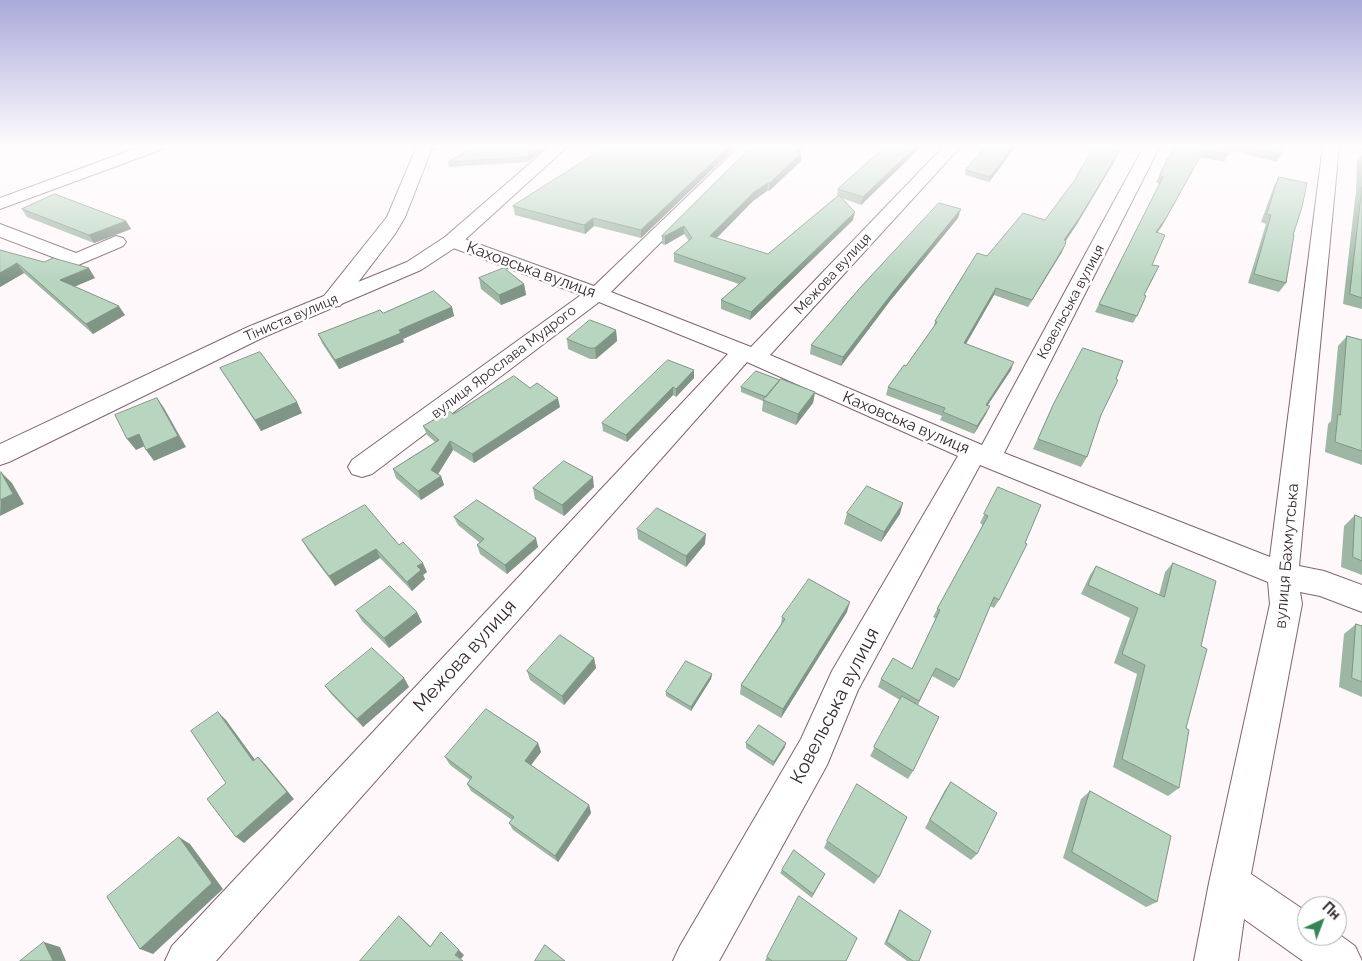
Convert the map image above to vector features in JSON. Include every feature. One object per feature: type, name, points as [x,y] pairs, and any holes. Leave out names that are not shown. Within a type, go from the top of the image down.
[{"type":"street","points":[[0,204],[36,191]]},
{"type":"street","points":[[332,301],[392,223],[406,191]]},
{"type":"street","name":"Тіниста вулиця","points":[[0,454],[256,332],[414,266],[452,241],[509,191]]},
{"type":"street","name":"вулиця Ярослава Мудрого","points":[[362,467],[597,294],[703,191]]},
{"type":"street","name":"Межова вулиця","points":[[187,961],[749,355],[909,191]]},
{"type":"street","name":"Ковельська вулиця","points":[[696,961],[814,752],[844,682],[981,455],[1127,191]]},
{"type":"street","name":"вулиця Бахмутська","points":[[1216,961],[1229,883],[1286,604],[1283,575],[1326,191]]},
{"type":"street","points":[[0,230],[76,260],[116,242]]},
{"type":"street","name":"Каховська вулиця","points":[[452,241],[597,294],[749,355],[981,455],[1283,575],[1324,584],[1362,599]]},
{"type":"street","points":[[1229,883],[1340,961]]},
{"type":"building","points":[[537,191],[682,191],[641,230],[593,218],[584,225],[513,206]]},
{"type":"building","points":[[707,191],[756,191],[710,236],[768,254],[839,195],[855,212],[751,312],[721,300],[746,278],[674,253],[692,238],[684,226],[662,236]]},
{"type":"building","points":[[844,191],[869,191],[863,197]]},
{"type":"building","points":[[1067,191],[1095,191],[1064,240],[1066,241],[1065,245],[1032,300],[996,288],[964,343],[1014,362],[986,405],[990,406],[977,426],[943,412],[945,408],[888,387],[904,365],[906,366],[937,322],[935,321],[977,253],[987,256],[1023,213],[1045,220]]},
{"type":"building","points":[[1156,191],[1181,191],[1156,232],[1165,235],[1152,265],[1159,266],[1144,295],[1146,296],[1137,316],[1099,304]]},
{"type":"building","points":[[1275,191],[1305,191],[1293,235],[1286,283],[1254,274],[1271,215],[1267,214]]},
{"type":"building","points":[[1362,191],[1362,191],[1362,298],[1350,294]]},
{"type":"building","points":[[55,194],[126,221],[89,235],[22,209]]},
{"type":"building","points":[[939,203],[961,209],[843,357],[811,345],[859,289]]},
{"type":"building","points":[[0,250],[44,262],[53,258],[89,268],[60,280],[119,306],[86,324],[17,263],[0,273]]},
{"type":"building","points":[[504,268],[524,284],[499,295],[479,278]]},
{"type":"building","points":[[434,291],[452,307],[399,330],[401,333],[335,360],[318,334],[380,310],[383,313]]},
{"type":"building","points":[[590,320],[616,330],[595,348],[589,348],[567,339]]},
{"type":"building","points":[[1347,336],[1362,340],[1362,451],[1335,442],[1338,414],[1340,415]]},
{"type":"building","points":[[1083,348],[1123,361],[1116,379],[1118,380],[1101,415],[1087,457],[1038,439],[1053,405]]},
{"type":"building","points":[[260,352],[297,402],[255,420],[220,368]]},
{"type":"building","points":[[668,360],[694,370],[676,389],[673,387],[626,435],[602,423]]},
{"type":"building","points":[[756,371],[780,380],[766,397],[741,387]]},
{"type":"building","points":[[514,376],[530,388],[537,383],[558,398],[472,454],[450,441],[431,470],[441,476],[418,491],[393,469],[439,440],[423,426],[449,411],[453,414]]},
{"type":"building","points":[[781,379],[815,392],[798,414],[763,400]]},
{"type":"building","points":[[157,398],[178,436],[146,450],[139,434],[127,439],[115,415]]},
{"type":"building","points":[[564,461],[593,477],[562,505],[533,488]]},
{"type":"building","points":[[0,473],[13,494],[0,500]]},
{"type":"building","points":[[867,486],[903,503],[884,532],[847,513]]},
{"type":"building","points":[[998,487],[1041,505],[1025,543],[1027,544],[999,600],[994,597],[959,680],[936,668],[919,701],[881,679],[893,658],[912,669],[940,610],[937,609],[988,516],[984,514]]},
{"type":"building","points":[[477,500],[536,538],[505,565],[477,545],[484,539],[454,517]]},
{"type":"building","points":[[365,505],[399,545],[403,542],[423,563],[417,566],[421,570],[407,582],[376,549],[329,576],[302,540]]},
{"type":"building","points":[[657,508],[706,534],[686,556],[637,529]]},
{"type":"building","points":[[1355,515],[1362,518],[1362,561],[1353,557]]},
{"type":"building","points":[[1173,563],[1216,581],[1201,646],[1207,649],[1186,728],[1189,730],[1179,788],[1122,759],[1145,665],[1122,654],[1138,608],[1088,585],[1096,566],[1164,597]]},
{"type":"building","points":[[809,579],[850,602],[783,709],[741,685],[785,619],[782,617]]},
{"type":"building","points":[[390,586],[417,612],[384,638],[356,611]]},
{"type":"building","points":[[1356,624],[1362,626],[1362,682],[1352,678]]},
{"type":"building","points":[[560,635],[594,658],[562,696],[527,671]]},
{"type":"building","points":[[372,648],[404,678],[357,719],[325,686]]},
{"type":"building","points":[[686,661],[712,674],[691,707],[666,692]]},
{"type":"building","points":[[902,696],[939,717],[913,771],[874,747]]},
{"type":"building","points":[[486,709],[538,743],[525,761],[589,805],[555,856],[509,823],[514,817],[467,784],[472,777],[445,757]]},
{"type":"building","points":[[218,712],[253,761],[258,757],[287,792],[236,837],[207,799],[226,783],[191,731]]},
{"type":"building","points":[[759,725],[786,743],[774,762],[746,743]]},
{"type":"building","points":[[951,782],[997,813],[977,854],[930,820]]},
{"type":"building","points":[[857,784],[907,817],[879,877],[827,841]]},
{"type":"building","points":[[1090,791],[1171,836],[1157,902],[1072,852]]},
{"type":"building","points":[[179,837],[212,883],[140,949],[107,897]]},
{"type":"building","points":[[794,850],[825,874],[813,894],[782,870]]},
{"type":"building","points":[[799,896],[857,938],[846,961],[772,961],[767,957]]},
{"type":"building","points":[[900,910],[931,931],[919,961],[913,961],[887,942]]},
{"type":"building","points":[[399,916],[430,947],[441,932],[459,950],[455,955],[463,961],[360,961]]},
{"type":"building","points":[[44,942],[53,961],[20,961]]},
{"type":"building","points":[[545,945],[565,961],[535,961]]}]
